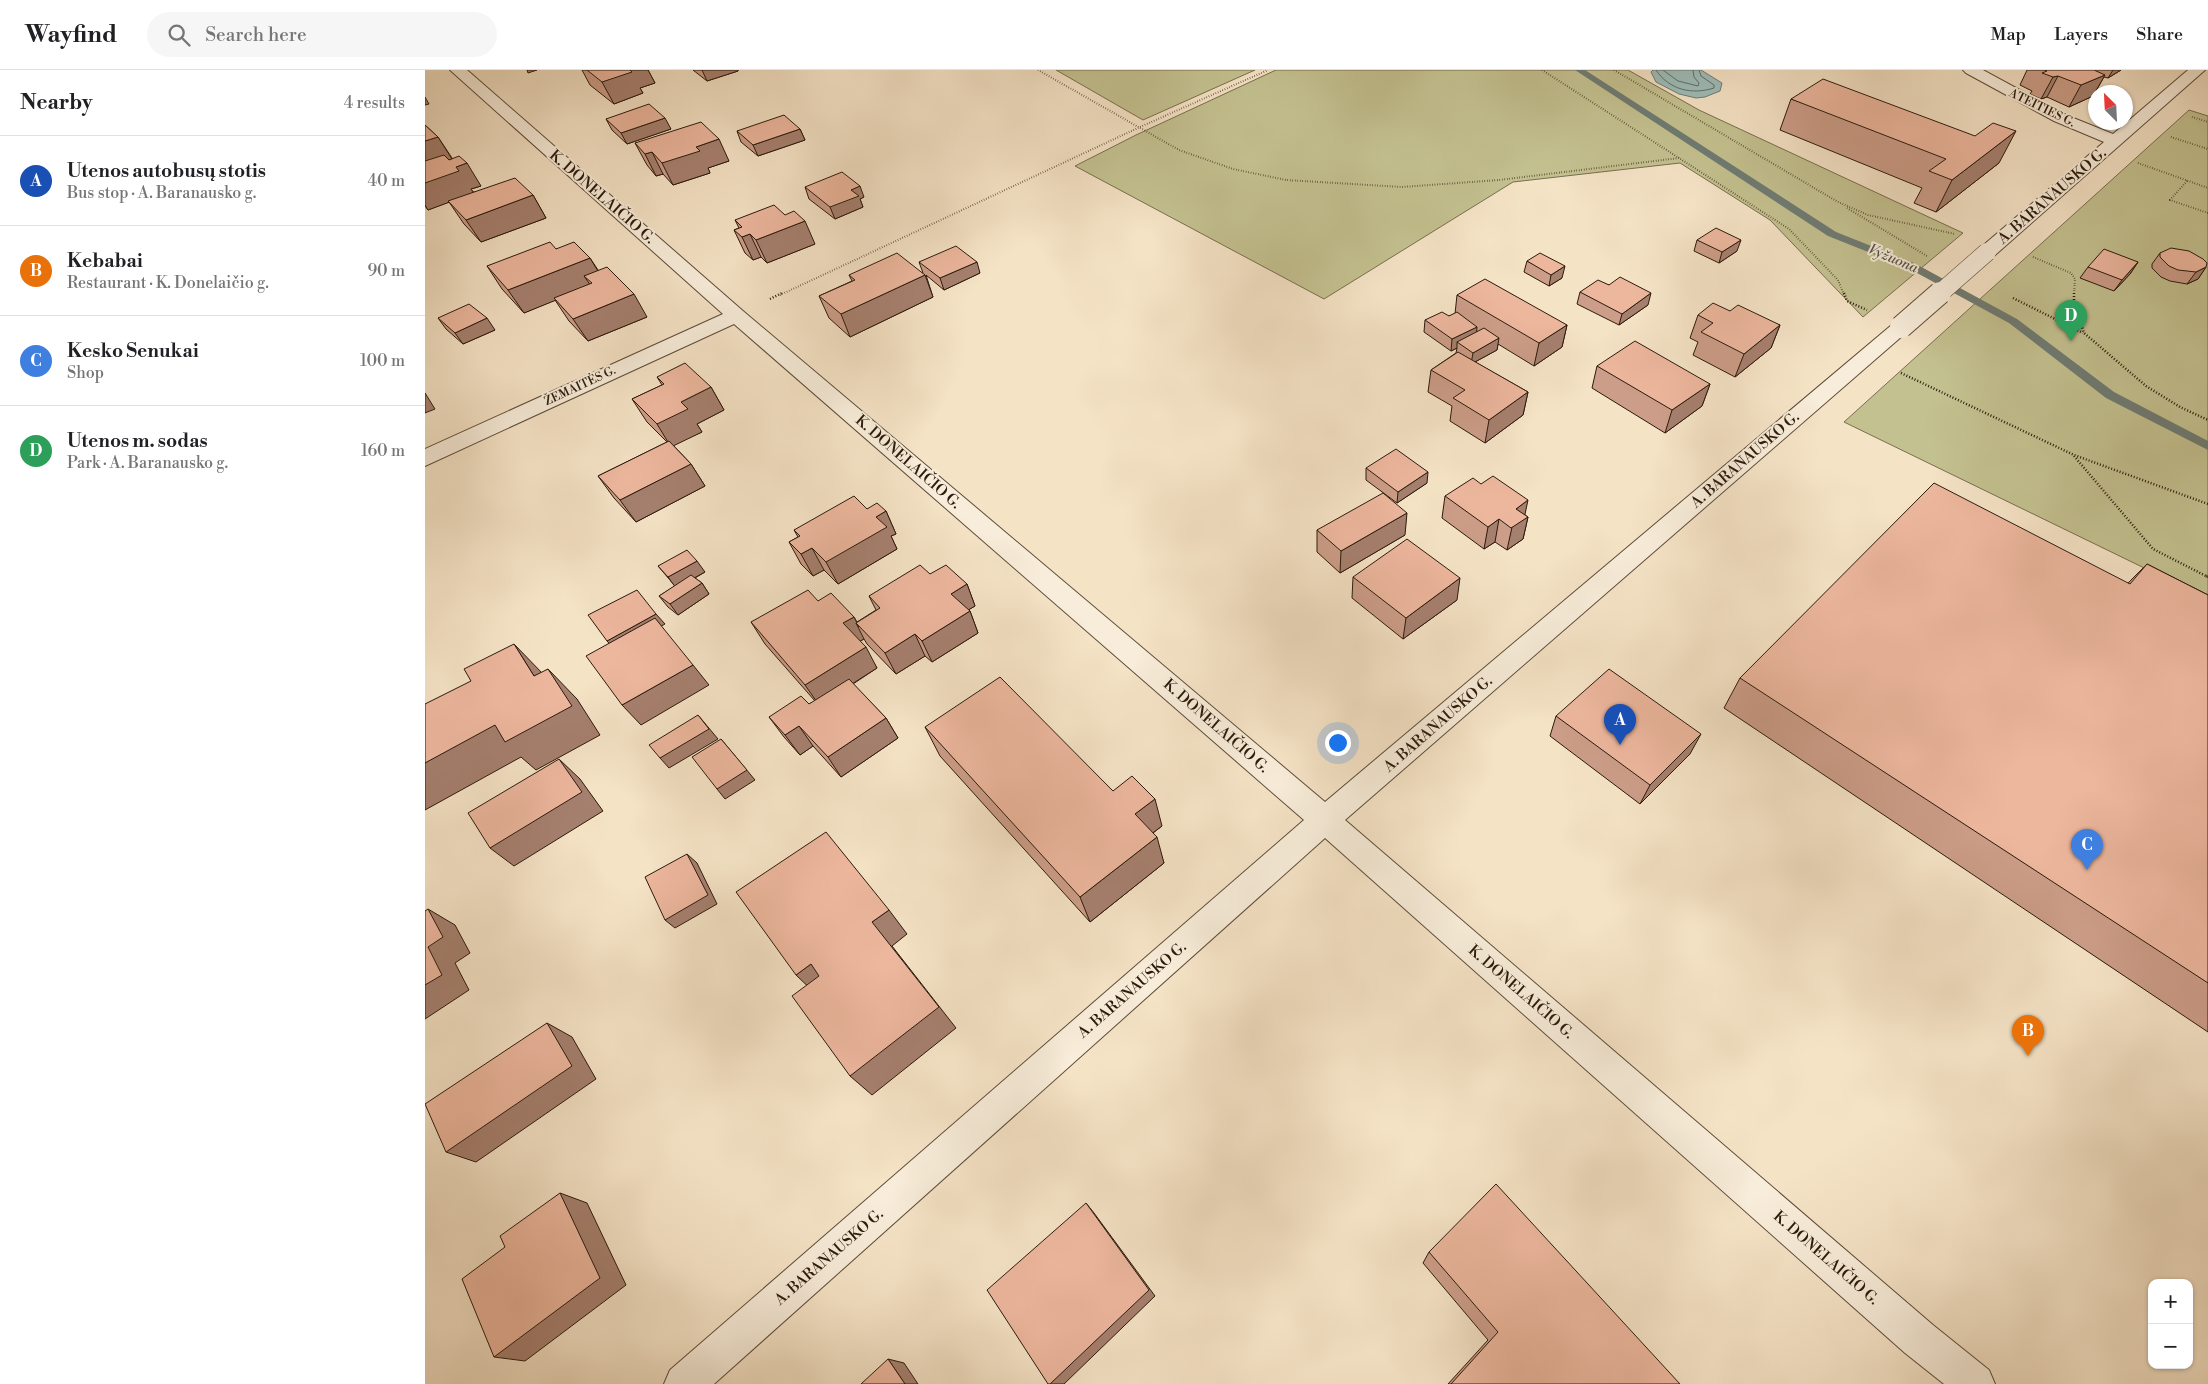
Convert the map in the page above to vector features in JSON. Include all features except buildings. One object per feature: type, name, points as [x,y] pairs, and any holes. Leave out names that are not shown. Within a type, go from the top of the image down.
[{"type":"street","name":"K. DONELAIČIO G.","points":[[458,70],[736,315],[1325,820],[1919,1340],[1974,1383]]},
{"type":"street","name":"ATEITIES G.","points":[[1971,70],[2060,118],[2115,141]]},
{"type":"street","name":"A. BARANAUSKO G.","points":[[684,1384],[1325,820],[1901,327],[2197,70]]},
{"type":"street","name":"ŽEMAITĖS G.","points":[[425,458],[736,315]]},
{"type":"path","points":[[1038,70],[1179,150],[1233,169],[1286,180],[1402,187],[1499,180],[1679,158]]},
{"type":"path","points":[[736,315],[1140,127],[1268,70]]},
{"type":"path","points":[[1542,70],[1789,229],[1838,280],[1847,301],[1870,312]]},
{"type":"path","points":[[1614,70],[1927,256]]},
{"type":"path","points":[[2186,115],[2208,122]]},
{"type":"path","points":[[2164,134],[2208,149]]},
{"type":"path","points":[[2133,162],[2208,188]]},
{"type":"path","points":[[2187,181],[2170,200],[2208,213]]},
{"type":"path","points":[[1838,202],[1868,215],[1993,247]]},
{"type":"path","points":[[2051,264],[2071,273],[2075,279],[2074,302],[2084,334]]},
{"type":"path","points":[[2013,298],[2084,334],[2146,386],[2180,407],[2208,420]]},
{"type":"path","points":[[1866,356],[2074,455],[2208,504]]},
{"type":"path","points":[[2074,455],[2153,549],[2208,577]]},
{"type":"shaded area","points":[[1056,70],[1255,70],[1143,120]]},
{"type":"shaded area","points":[[1276,70],[1628,70],[1699,110],[1963,233],[1863,317],[1770,220],[1680,163],[1513,182],[1324,299],[1075,166],[1136,135]]},
{"type":"shaded area","points":[[2189,110],[2208,116],[2208,599],[1844,422]]},
{"type":"water","points":[[1653,70],[1701,70],[1722,83],[1720,91],[1705,97],[1696,98],[1679,94],[1656,82],[1651,72]]},
{"type":"waterway","name":"Vyžuona","points":[[1579,70],[1832,234],[1910,265],[2013,321],[2110,395],[2208,446]]},
{"type":"place","name":"Utenos m. sodas","points":[[2071,341]]},
{"type":"place","name":"Utenos autobusų stotis","points":[[1620,745]]},
{"type":"place","name":"Kesko Senukai","points":[[2087,870]]},
{"type":"place","name":"Kebabai","points":[[2028,1056]]}]
